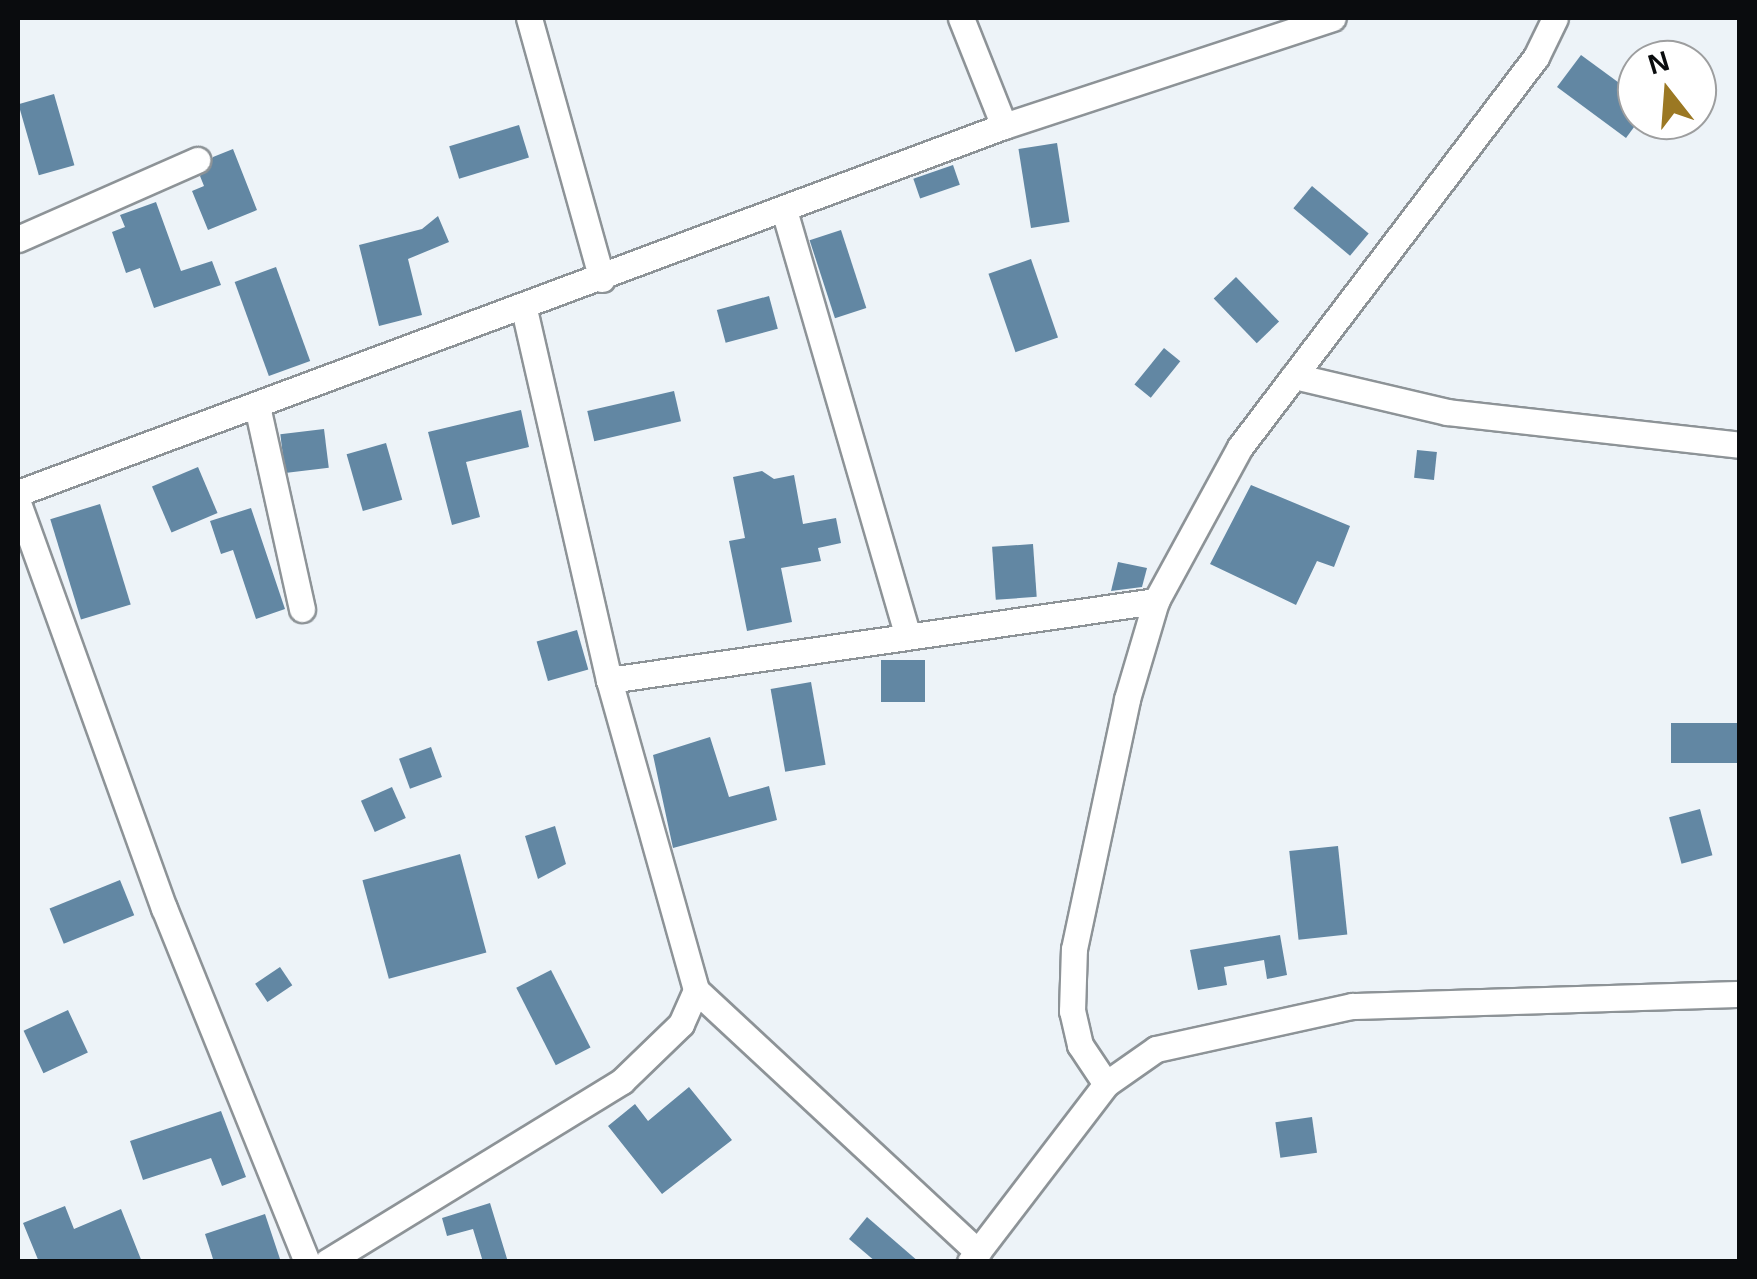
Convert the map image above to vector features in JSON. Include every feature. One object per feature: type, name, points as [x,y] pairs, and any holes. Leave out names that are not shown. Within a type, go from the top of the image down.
[{"type":"street","points":[[529,18],[602,280]]},
{"type":"street","points":[[961,18],[1004,126]]},
{"type":"street","points":[[18,493],[602,280],[1004,126],[1333,18]]},
{"type":"street","points":[[1106,1084],[1080,1045],[1072,1012],[1074,949],[1127,699],[1156,602],[1192,524],[1294,376],[1536,57],[1555,18]]},
{"type":"street","points":[[18,239],[196,160]]},
{"type":"street","points":[[784,210],[907,634]]},
{"type":"street","points":[[524,309],[609,680],[696,990],[974,1257],[1106,1084],[1156,1050],[1352,1006],[1740,994]]},
{"type":"street","points":[[1294,376],[1447,412],[1740,445]]},
{"type":"street","points":[[257,406],[302,608]]},
{"type":"street","points":[[18,503],[164,908],[306,1262]]},
{"type":"street","points":[[609,680],[907,634],[1156,602]]},
{"type":"street","points":[[327,1262],[622,1082],[681,1024],[696,990]]},
{"type":"building","points":[[1581,55],[1617,81],[1617,131],[1557,87]]},
{"type":"building","points":[[54,94],[74,165],[39,175],[18,104]]},
{"type":"building","points":[[519,125],[529,158],[459,179],[449,146]]},
{"type":"building","points":[[1057,143],[1070,222],[1031,228],[1018,149]]},
{"type":"building","points":[[233,149],[257,210],[208,230],[192,191],[204,186],[200,176],[213,157]]},
{"type":"building","points":[[953,165],[960,185],[920,199],[913,179]]},
{"type":"building","points":[[1312,186],[1369,234],[1350,256],[1293,208]]},
{"type":"building","points":[[156,202],[181,271],[212,261],[221,285],[154,308],[140,268],[126,273],[112,232],[125,227],[120,215]]},
{"type":"building","points":[[438,216],[449,242],[408,259],[422,315],[379,326],[359,245],[422,229]]},
{"type":"building","points":[[841,230],[866,308],[835,318],[810,240]]},
{"type":"building","points":[[1031,259],[1058,337],[1015,352],[988,274]]},
{"type":"building","points":[[276,267],[310,361],[269,376],[235,282]]},
{"type":"building","points":[[1236,277],[1279,322],[1257,343],[1214,299]]},
{"type":"building","points":[[769,296],[778,329],[726,343],[717,310]]},
{"type":"building","points":[[1164,348],[1180,361],[1151,398],[1134,385]]},
{"type":"building","points":[[674,391],[681,421],[594,441],[587,411]]},
{"type":"building","points":[[521,410],[529,447],[466,462],[480,517],[452,525],[428,432]]},
{"type":"building","points":[[324,429],[329,468],[285,473],[280,434]]},
{"type":"building","points":[[386,443],[402,500],[363,511],[347,454]]},
{"type":"building","points":[[1417,450],[1437,452],[1434,480],[1414,478]]},
{"type":"building","points":[[198,467],[218,513],[172,533],[152,487]]},
{"type":"building","points":[[762,471],[774,479],[794,475],[803,524],[836,518],[841,543],[818,548],[821,561],[781,568],[792,622],[747,631],[729,541],[745,538],[733,477]]},
{"type":"building","points":[[1251,485],[1350,526],[1334,567],[1317,561],[1296,605],[1210,564]]},
{"type":"building","points":[[100,504],[131,604],[81,620],[50,519]]},
{"type":"building","points":[[251,508],[285,609],[256,619],[233,550],[221,554],[210,521]]},
{"type":"building","points":[[1033,544],[1037,597],[996,600],[992,547]]},
{"type":"building","points":[[1118,562],[1147,568],[1142,587],[1111,591]]},
{"type":"building","points":[[577,630],[588,669],[548,681],[537,642]]},
{"type":"building","points":[[881,660],[925,660],[925,702],[881,702]]},
{"type":"building","points":[[811,682],[826,765],[785,772],[771,689]]},
{"type":"building","points":[[1671,723],[1740,723],[1740,763],[1671,763]]},
{"type":"building","points":[[710,737],[729,797],[769,786],[777,820],[673,848],[653,755]]},
{"type":"building","points":[[431,747],[442,777],[410,789],[399,759]]},
{"type":"building","points":[[392,787],[406,818],[375,832],[361,801]]},
{"type":"building","points":[[1700,809],[1712,855],[1682,864],[1669,817]]},
{"type":"building","points":[[555,826],[566,864],[538,879],[525,836]]},
{"type":"building","points":[[1338,846],[1347,935],[1299,940],[1289,851]]},
{"type":"building","points":[[460,854],[486,953],[389,979],[362,880]]},
{"type":"building","points":[[120,880],[134,915],[64,944],[50,908]]},
{"type":"building","points":[[1280,935],[1287,975],[1267,979],[1264,960],[1224,967],[1227,985],[1198,990],[1190,950]]},
{"type":"building","points":[[280,967],[292,985],[267,1002],[255,984]]},
{"type":"building","points":[[551,970],[590,1048],[556,1065],[516,988]]},
{"type":"building","points":[[68,1010],[88,1053],[43,1073],[24,1031]]},
{"type":"building","points":[[689,1087],[732,1140],[662,1194],[608,1126],[635,1104],[648,1121]]},
{"type":"building","points":[[221,1111],[246,1177],[222,1186],[211,1158],[143,1180],[130,1141]]},
{"type":"building","points":[[1312,1117],[1317,1153],[1280,1158],[1275,1122]]},
{"type":"building","points":[[490,1203],[508,1262],[483,1262],[473,1229],[447,1236],[442,1218]]},
{"type":"building","points":[[65,1206],[74,1229],[121,1209],[142,1262],[39,1262],[23,1223]]},
{"type":"building","points":[[265,1214],[281,1262],[214,1262],[205,1234]]},
{"type":"building","points":[[867,1217],[919,1262],[876,1262],[849,1239]]}]
